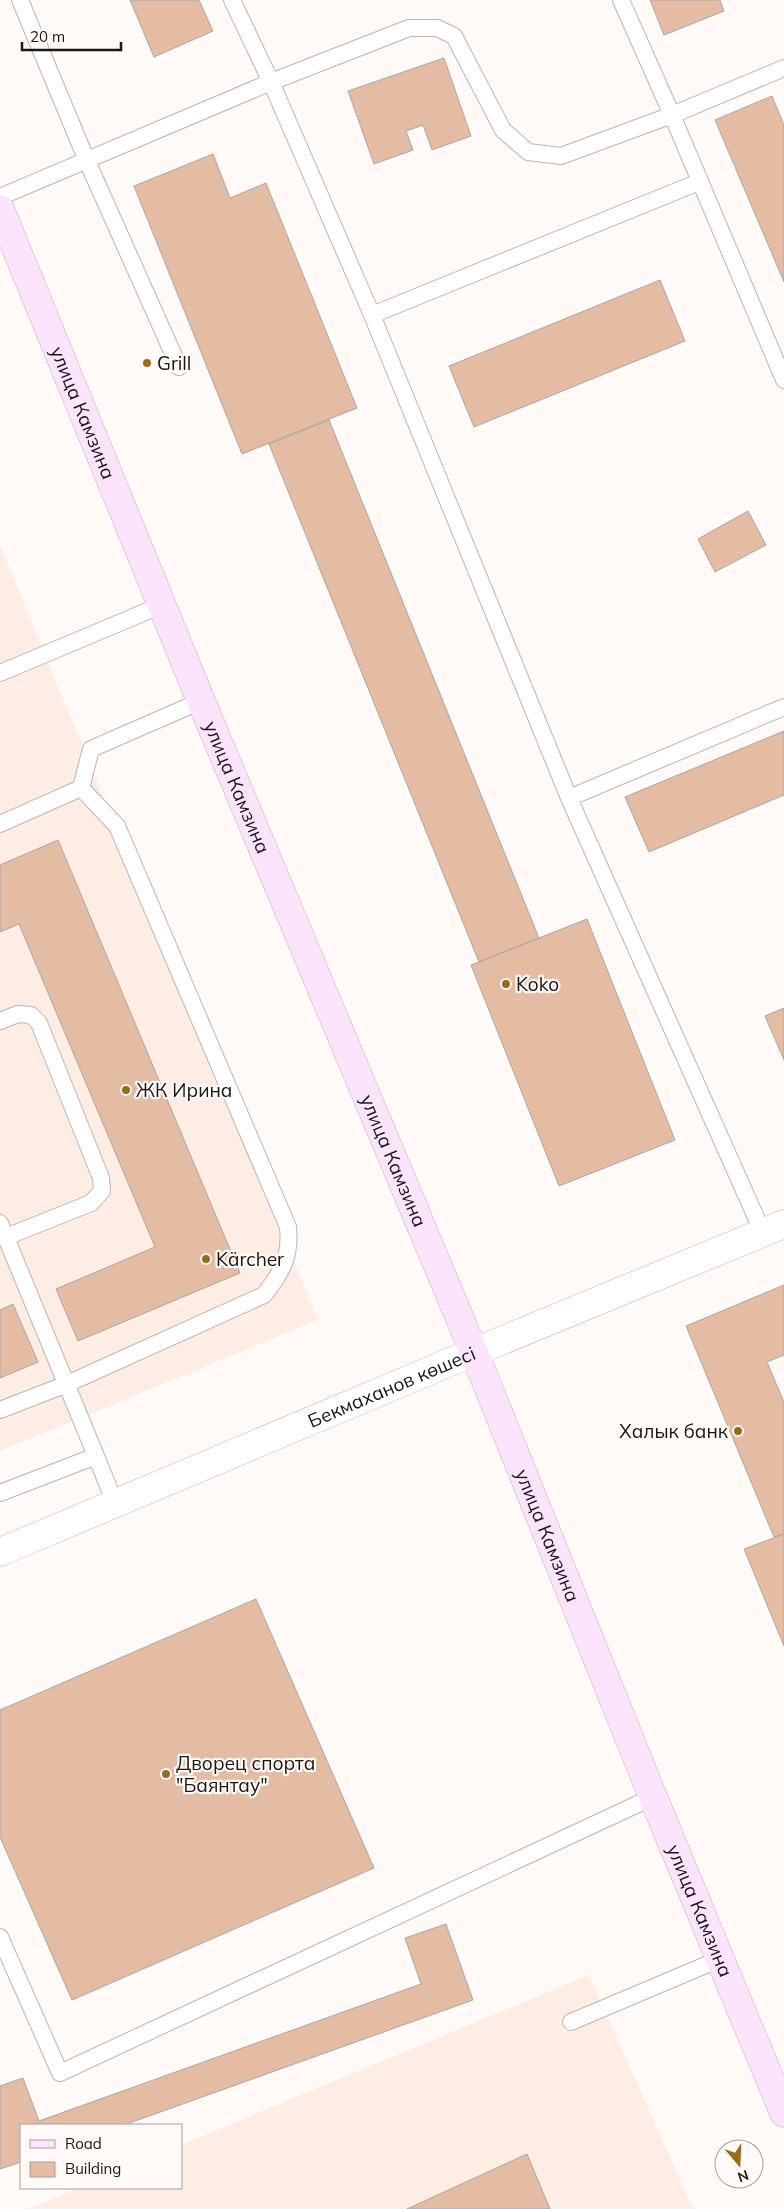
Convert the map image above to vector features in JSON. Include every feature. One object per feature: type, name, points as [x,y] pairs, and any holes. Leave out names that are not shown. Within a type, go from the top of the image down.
[{"type":"main road","name":"улица Камзина","points":[[0,209],[201,701],[474,1352],[653,1797],[784,2113]]},
{"type":"street","name":"Бекмаханов көшесі","points":[[0,1552],[474,1352],[773,1229]]},
{"type":"lane","points":[[20,0],[87,161],[180,367]]},
{"type":"lane","points":[[232,0],[271,82],[372,315],[569,798],[773,1229]]},
{"type":"lane","points":[[622,0],[784,380]]},
{"type":"lane","points":[[0,197],[271,82],[409,28],[437,28],[454,36],[503,130],[528,152],[561,156],[672,115],[784,68]]},
{"type":"lane","points":[[372,315],[699,182]]},
{"type":"lane","points":[[0,673],[162,605]]},
{"type":"lane","points":[[81,788],[91,749],[201,701]]},
{"type":"lane","points":[[569,798],[784,707]]},
{"type":"lane","points":[[0,824],[81,788]]},
{"type":"lane","points":[[0,1410],[67,1384],[264,1295],[281,1274],[290,1246],[288,1227],[118,826],[81,788]]},
{"type":"lane","points":[[0,1021],[18,1014],[31,1015],[39,1023],[101,1178],[102,1191],[91,1203],[3,1230],[115,1503]]},
{"type":"lane","points":[[0,1492],[96,1456]]},
{"type":"lane","points":[[0,1937],[60,2073],[653,1797]]},
{"type":"lane","points":[[571,2022],[720,1959]]},
{"type":"shaded area","points":[[0,545],[318,1320],[0,1451]]},
{"type":"shaded area","points":[[589,1975],[693,2209],[28,2209],[77,2189],[182,2189],[182,2145]]},
{"type":"building","points":[[130,0],[199,0],[213,31],[154,57]]},
{"type":"building","points":[[650,0],[720,0],[724,11],[664,35]]},
{"type":"building","points":[[444,58],[471,136],[432,150],[423,125],[406,131],[413,150],[374,164],[348,91]]},
{"type":"building","points":[[772,96],[784,125],[784,282],[715,120]]},
{"type":"building","points":[[213,154],[230,198],[266,183],[357,408],[242,454],[134,186]]},
{"type":"building","points":[[660,280],[685,341],[474,427],[449,366]]},
{"type":"building","points":[[329,420],[539,938],[479,962],[269,444]]},
{"type":"building","points":[[748,511],[766,545],[715,572],[698,539]]},
{"type":"building","points":[[784,731],[784,795],[649,852],[625,797]]},
{"type":"building","name":"ЖК Ирина","points":[[58,840],[240,1273],[78,1341],[56,1289],[155,1247],[19,924],[0,932],[0,865]]},
{"type":"building","points":[[587,919],[675,1140],[559,1186],[471,965]]},
{"type":"building","points":[[784,1008],[784,1060],[765,1016]]},
{"type":"building","points":[[784,1285],[784,1355],[767,1362],[784,1402],[784,1534],[774,1537],[686,1326]]},
{"type":"building","points":[[13,1304],[38,1362],[0,1378],[0,1310]]},
{"type":"building","points":[[784,1534],[784,1646],[744,1549]]},
{"type":"building","name":"Дворец спорта \"Баянтау\"","points":[[256,1599],[374,1868],[72,2000],[0,1837],[0,1710]]},
{"type":"building","points":[[446,1924],[473,2000],[127,2124],[20,2124],[20,2162],[0,2169],[0,2086],[23,2078],[39,2121],[421,1984],[405,1938]]},
{"type":"building","points":[[527,2154],[550,2209],[407,2209]]},
{"type":"place","name":"Grill","points":[[147,363]]},
{"type":"place","name":"Koko","points":[[506,984]]},
{"type":"place","name":"ЖК Ирина","points":[[126,1090]]},
{"type":"place","name":"Kärcher","points":[[206,1259]]},
{"type":"place","name":"Халык банк","points":[[738,1431]]},
{"type":"place","name":"Дворец спорта \"Баянтау\"","points":[[166,1774]]}]
